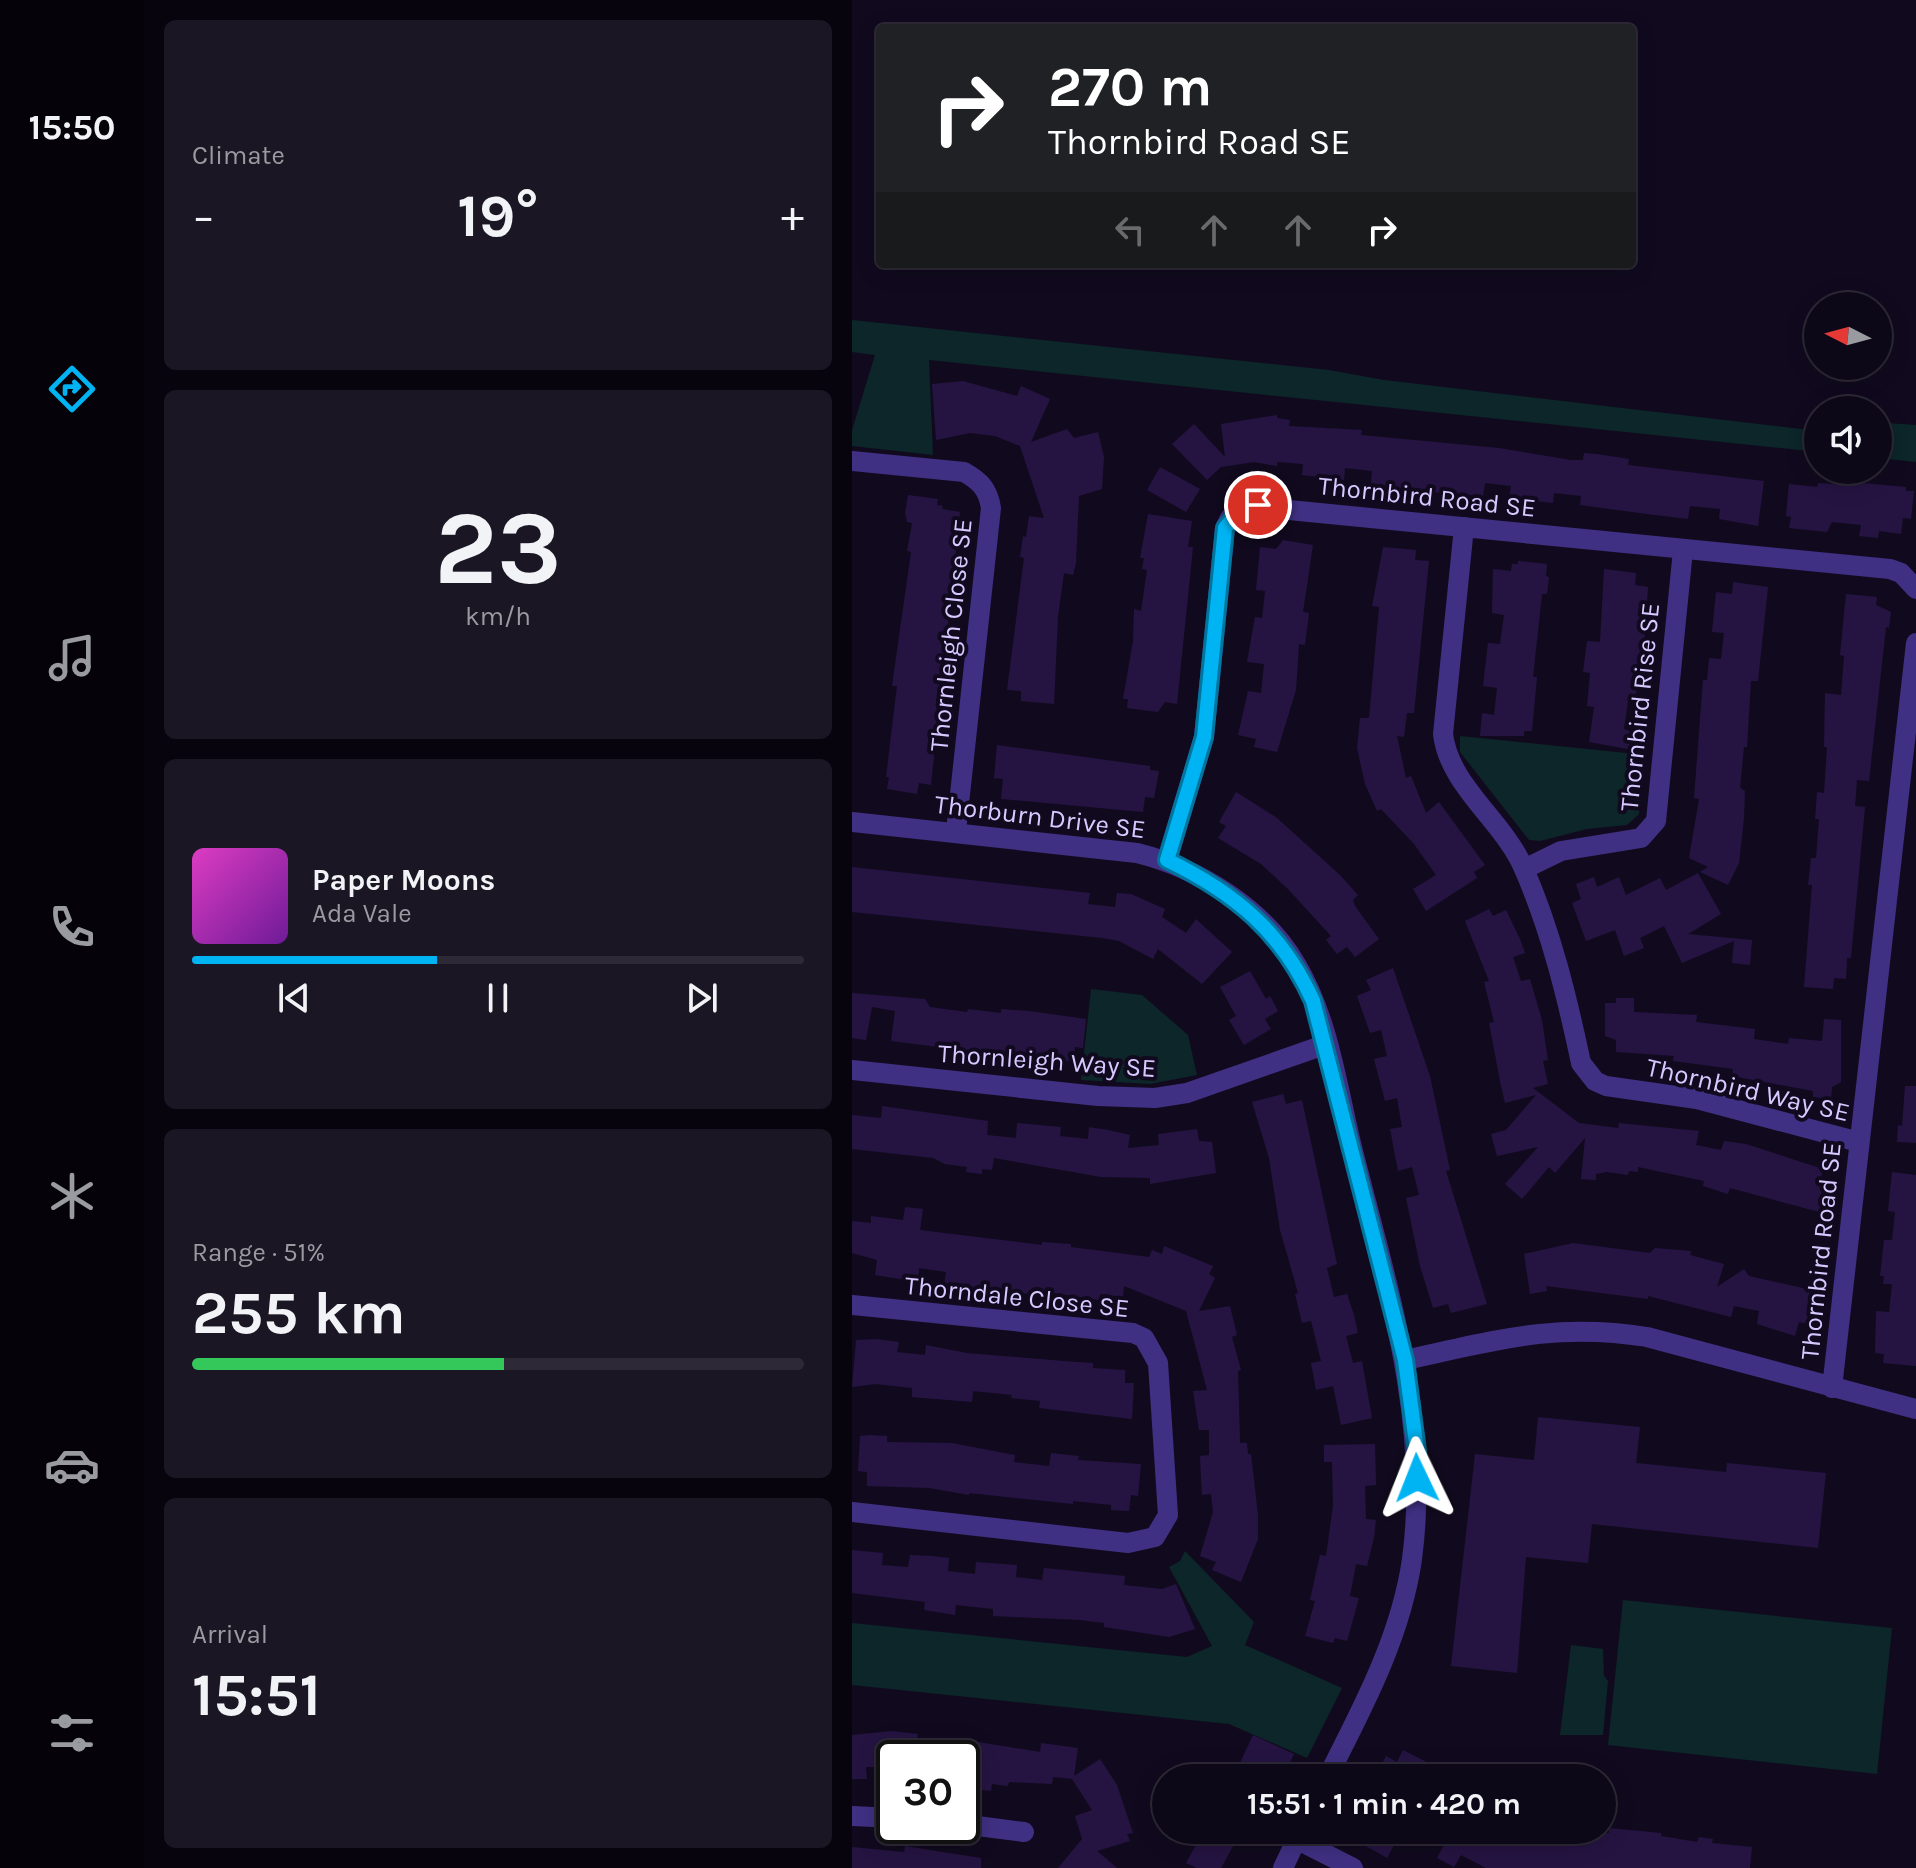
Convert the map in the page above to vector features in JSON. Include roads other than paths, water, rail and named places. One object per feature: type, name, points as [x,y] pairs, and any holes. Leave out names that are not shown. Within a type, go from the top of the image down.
[{"type":"street","name":"Thornleigh Close SE","points":[[852,461],[964,472],[976,479],[989,496],[991,508],[956,831]]},
{"type":"street","name":"Thornbird Road SE","points":[[1167,860],[1204,737],[1225,528],[1230,518],[1248,506],[1890,569],[1901,573],[1916,589]]},
{"type":"street","name":"Thornbird Way SE","points":[[1464,527],[1443,734],[1445,749],[1454,769],[1496,821],[1524,869],[1556,955],[1581,1063],[1595,1081],[1616,1088],[1697,1099],[1859,1142]]},
{"type":"street","name":"Thornbird Rise SE","points":[[1524,869],[1561,851],[1641,838],[1656,821],[1683,550]]},
{"type":"street","name":"Thornbird Road SE","points":[[1832,1388],[1916,643]]},
{"type":"street","name":"Thorburn Drive SE","points":[[852,822],[956,831],[1137,853],[1167,860],[1218,888],[1277,939],[1296,964],[1327,1044],[1405,1360],[1417,1451],[1411,1560],[1385,1655],[1365,1706],[1334,1764]]},
{"type":"street","name":"Thornleigh Way SE","points":[[852,1070],[1098,1096],[1155,1098],[1187,1093],[1327,1044]]},
{"type":"street","name":"Thorndale Close SE","points":[[852,1305],[1133,1333],[1144,1338],[1158,1363],[1168,1515],[1155,1537],[1128,1543],[852,1512]]},
{"type":"street","points":[[1405,1360],[1521,1335],[1564,1329],[1606,1330],[1647,1337],[1916,1409]]},
{"type":"street","points":[[852,1816],[876,1817]]},
{"type":"street","points":[[980,1826],[1024,1832]]},
{"type":"street","points":[[1283,1868],[1294,1844]]},
{"type":"street","points":[[1314,1844],[1353,1868]]}]
